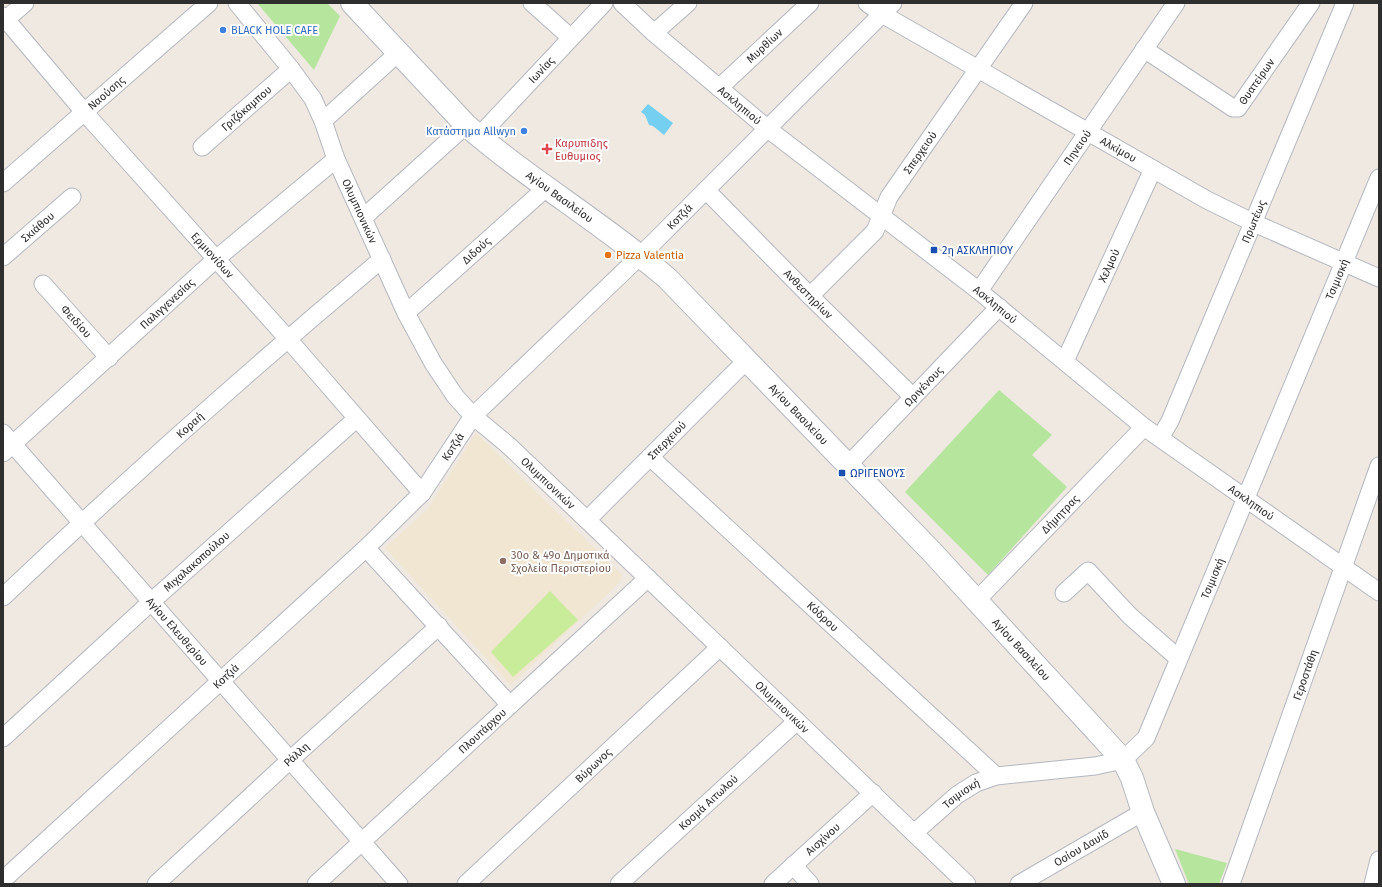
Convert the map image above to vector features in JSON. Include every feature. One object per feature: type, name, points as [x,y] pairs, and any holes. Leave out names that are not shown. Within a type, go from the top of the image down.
[{"type":"street","points":[[4,19],[25,3]]},
{"type":"street","name":"Ναούσης","points":[[3,183],[85,113],[209,3]]},
{"type":"street","name":"Ολυμπιονικών","points":[[236,3],[291,69],[313,99],[323,121],[336,159],[406,313],[433,363],[455,396],[473,416],[508,445],[967,884]]},
{"type":"street","name":"Αγίου Βασιλείου","points":[[352,3],[472,130],[546,188],[641,255],[667,278],[848,465],[976,601],[1123,760],[1132,778],[1143,812],[1174,884]]},
{"type":"street","points":[[532,3],[570,37]]},
{"type":"street","name":"Ιωνίας","points":[[363,218],[472,130],[604,3]]},
{"type":"street","name":"Ασκληπιού","points":[[622,3],[654,33],[768,129],[979,291],[1144,427],[1379,592]]},
{"type":"street","points":[[654,33],[688,3]]},
{"type":"street","name":"Μυρθίων","points":[[719,88],[810,3]]},
{"type":"street","name":"Αλκίμου","points":[[867,3],[888,9],[978,69],[1087,130],[1206,200],[1254,223],[1379,278]]},
{"type":"street","name":"Σπερχειού","points":[[810,296],[875,231],[889,197],[1024,3]]},
{"type":"street","name":"Πηνειού","points":[[979,291],[1087,130],[1176,3]]},
{"type":"street","name":"Θυατείρων","points":[[1144,49],[1233,108],[1238,108],[1311,3]]},
{"type":"street","name":"Πρωτέως","points":[[1160,438],[1170,421],[1345,3]]},
{"type":"street","name":"Κοτζιά","points":[[9,876],[366,548],[422,493],[473,416],[641,255],[888,9]]},
{"type":"street","name":"Ερμιονίδων","points":[[4,19],[85,113],[288,339],[356,419],[422,493]]},
{"type":"street","points":[[323,121],[399,52]]},
{"type":"street","name":"Γριζόκαμπου","points":[[202,147],[291,69]]},
{"type":"street","name":"Παλιγγενεσίας","points":[[6,443],[109,358],[216,259],[336,159]]},
{"type":"street","name":"Χελμού","points":[[1065,361],[1153,169]]},
{"type":"street","name":"Τσιμισκή","points":[[914,833],[957,795],[976,783],[996,776],[1095,766],[1123,760],[1146,738],[1379,178]]},
{"type":"street","name":"Διδούς","points":[[406,313],[546,188]]},
{"type":"street","name":"Ανθεστηρίων","points":[[706,190],[810,296],[912,396]]},
{"type":"street","name":"Σκιάθου","points":[[3,257],[72,197]]},
{"type":"street","name":"Κοραή","points":[[3,597],[81,522],[288,339],[382,259]]},
{"type":"street","name":"Φειδίου","points":[[43,284],[109,358]]},
{"type":"street","name":"Ωριγένους","points":[[848,465],[998,307]]},
{"type":"street","name":"Σπερχειού","points":[[587,520],[747,360]]},
{"type":"street","name":"Μιχαλακοπούλου","points":[[3,738],[151,602],[356,419]]},
{"type":"street","name":"Δήμητρας","points":[[976,601],[1144,427]]},
{"type":"street","name":"Αγίου Ελευθερίου","points":[[6,443],[81,522],[399,884]]},
{"type":"street","name":"Κόδρου","points":[[650,457],[996,776]]},
{"type":"street","name":"Γεροστάθη","points":[[1231,884],[1379,466]]},
{"type":"street","points":[[366,548],[510,704]]},
{"type":"street","points":[[1064,593],[1088,571],[1130,616],[1178,658]]},
{"type":"street","name":"Πλουτάρχου","points":[[316,884],[648,578]]},
{"type":"street","name":"Ράλλη","points":[[156,884],[290,760],[439,626]]},
{"type":"street","name":"Βύρωνος","points":[[466,884],[720,647]]},
{"type":"street","name":"Κοσμά Αιτωλού","points":[[619,884],[797,721]]},
{"type":"street","name":"Αισχίνου","points":[[773,884],[873,793]]},
{"type":"street","name":"Οσίου Δαυίδ","points":[[1019,884],[1143,812]]},
{"type":"street","points":[[1373,884],[1379,860]]},
{"type":"street","points":[[793,865],[810,884]]},
{"type":"shaded area","name":"30ο & 49ο Δημοτικά Σχολεία Περιστερίου","points":[[476,433],[622,575],[619,583],[511,685],[385,548],[428,509]]},
{"type":"green space","points":[[257,3],[327,3],[340,16],[314,70]]},
{"type":"green space","points":[[999,390],[1052,435],[1032,455],[1067,487],[988,575],[905,492]]},
{"type":"green space","points":[[550,591],[578,620],[513,677],[491,652]]},
{"type":"green space","points":[[1175,849],[1227,863],[1219,884],[1189,884]]},
{"type":"water","points":[[648,104],[673,123],[664,135],[653,126],[649,125],[645,115],[641,112]]},
{"type":"place","name":"BLACK HOLE CAFE","points":[[223,30]]},
{"type":"place","name":"Κατάστημα Allwyn","points":[[524,131]]},
{"type":"place","name":"Καρυπιδης Ευθυμιος","points":[[547,149]]},
{"type":"place","name":"2η ΑΣΚΛΗΠΙΟΥ","points":[[934,250]]},
{"type":"place","name":"Pizza Valentia","points":[[608,255]]},
{"type":"place","name":"ΩΡΙΓΕΝΟΥΣ","points":[[842,473]]},
{"type":"place","name":"30ο & 49ο Δημοτικά Σχολεία Περιστερίου","points":[[503,561]]}]
